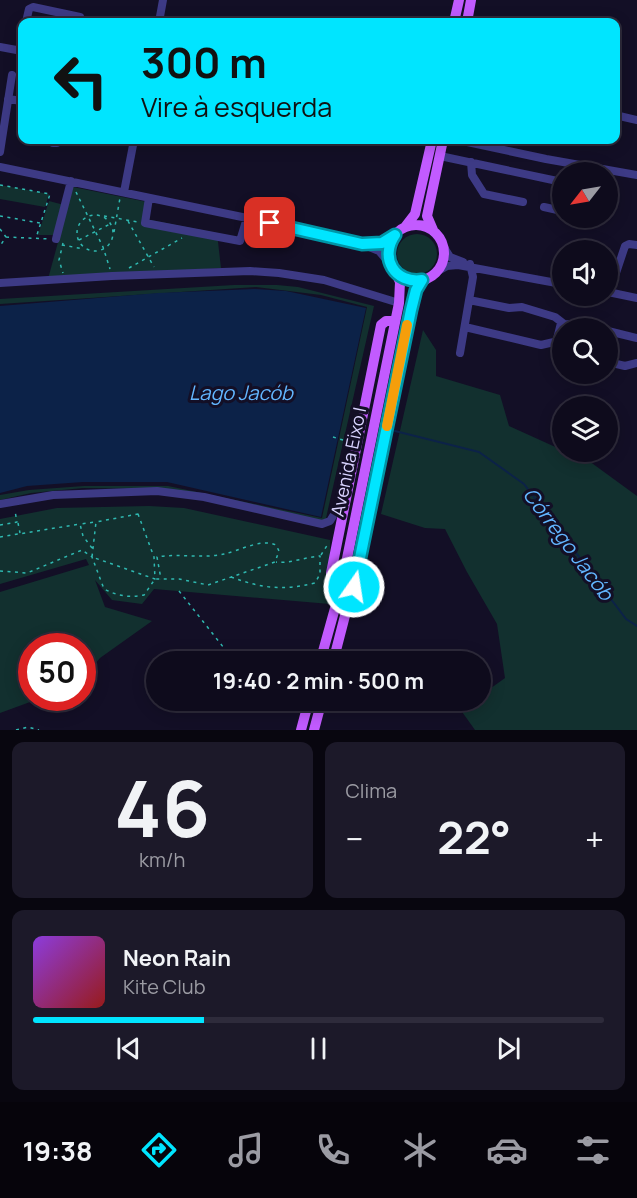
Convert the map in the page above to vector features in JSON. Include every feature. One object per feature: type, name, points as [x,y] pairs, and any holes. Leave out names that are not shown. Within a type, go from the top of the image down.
[{"type":"main road","points":[[455,18],[459,0]]},
{"type":"main road","points":[[468,18],[471,0]]},
{"type":"main road","points":[[431,144],[415,214],[395,235],[388,249],[392,267],[404,278],[422,280],[431,277],[438,272],[444,260],[443,246],[426,216],[442,144]]},
{"type":"main road","points":[[404,228],[420,225],[433,231]]},
{"type":"main road","name":"Avenida Eixo I","points":[[323,651],[338,594],[399,303],[400,282],[392,267]]},
{"type":"main road","name":"Avenida Eixo I","points":[[336,651],[362,550],[412,306],[416,290],[422,280]]},
{"type":"main road","points":[[338,594],[332,584],[331,573],[381,325],[386,321],[395,321]]},
{"type":"main road","points":[[316,728],[320,711]]},
{"type":"main road","points":[[301,730],[306,712]]},
{"type":"street","points":[[160,18],[163,0]]},
{"type":"street","points":[[27,18],[29,9],[33,7],[67,18]]},
{"type":"street","points":[[75,18],[80,17]]},
{"type":"street","points":[[0,46],[18,50]]},
{"type":"street","points":[[0,152],[12,75]]},
{"type":"street","points":[[8,99],[18,100]]},
{"type":"street","points":[[620,116],[637,120]]},
{"type":"street","points":[[123,192],[133,144]]},
{"type":"street","points":[[477,144],[637,175]]},
{"type":"street","points":[[440,156],[552,180]]},
{"type":"street","points":[[471,162],[472,175],[484,194],[523,202]]},
{"type":"street","points":[[0,167],[73,185],[123,192],[362,244],[379,251],[392,267]]},
{"type":"street","points":[[56,241],[66,201],[73,185]]},
{"type":"street","points":[[149,198],[145,223],[240,241],[247,218]]},
{"type":"street","points":[[544,207],[552,209]]},
{"type":"street","points":[[362,244],[382,243],[395,235]]},
{"type":"street","points":[[618,268],[625,246],[637,245]]},
{"type":"street","points":[[443,246],[454,260],[471,266],[552,282]]},
{"type":"street","points":[[438,272],[452,265],[471,266]]},
{"type":"street","points":[[460,353],[473,277],[471,266]]},
{"type":"street","points":[[0,283],[229,271],[279,273],[324,280],[399,303]]},
{"type":"street","points":[[618,294],[637,298]]},
{"type":"street","points":[[469,300],[509,308],[522,307],[556,318]]},
{"type":"street","points":[[465,327],[552,346]]},
{"type":"street","points":[[618,333],[637,338]]},
{"type":"street","points":[[618,364],[625,366],[637,363]]},
{"type":"street","points":[[0,504],[53,495],[157,491],[204,497],[322,524],[330,521],[338,508],[344,507]]},
{"type":"path","points":[[0,185],[50,194],[36,238]]},
{"type":"path","points":[[73,185],[114,276],[193,232]]},
{"type":"path","points":[[6,237],[56,241],[94,252],[103,250],[111,242],[123,192]]},
{"type":"path","points":[[97,215],[102,216],[110,224],[113,234]]},
{"type":"path","points":[[85,249],[78,240],[78,226],[88,216],[97,215],[145,223]]},
{"type":"path","points":[[0,216],[41,223]]},
{"type":"path","points":[[128,220],[157,274]]},
{"type":"path","points":[[78,240],[110,224]]},
{"type":"path","points":[[0,229],[6,237]]},
{"type":"path","points":[[0,246],[6,237]]},
{"type":"path","points":[[333,437],[346,441]]},
{"type":"path","points":[[12,501],[20,534]]},
{"type":"path","points":[[0,537],[138,514],[153,557],[155,579],[144,595],[131,597],[117,595],[104,589],[92,557],[96,522]]},
{"type":"path","points":[[0,525],[17,522]]},
{"type":"path","points":[[80,524],[83,536],[93,549]]},
{"type":"path","points":[[230,577],[256,586],[280,588],[315,583],[320,574],[320,556],[329,541]]},
{"type":"path","points":[[161,579],[157,557],[172,554],[221,555],[271,543],[276,545],[279,551],[275,562]]},
{"type":"path","points":[[0,571],[27,573],[82,550],[92,557],[155,579],[179,579],[208,585],[275,562],[286,563],[293,559],[320,556]]},
{"type":"path","points":[[179,591],[226,651]]},
{"type":"path","points":[[16,730],[28,727],[39,730]]},
{"type":"green space","points":[[0,185],[49,194],[45,207],[0,199]]},
{"type":"green space","points":[[73,187],[147,202],[146,219],[217,233],[221,268],[48,279]]},
{"type":"green space","points":[[49,201],[64,205],[54,235],[38,235]]},
{"type":"green space","points":[[417,234],[431,240],[437,254],[431,268],[417,274],[403,268],[397,254],[403,240]]},
{"type":"green space","points":[[234,285],[298,287],[374,306],[326,518],[323,522],[167,489],[83,488],[31,493],[0,500],[0,495],[29,490],[84,486],[168,486],[322,518],[367,307],[321,295],[256,287],[0,304],[0,299]]},
{"type":"green space","points":[[423,330],[436,350],[436,376],[500,395],[509,426],[552,445],[552,462],[590,462],[637,496],[637,730],[475,730],[461,711],[491,711],[491,688],[505,678],[497,624],[445,529],[425,528],[381,514]]},
{"type":"green space","points":[[149,506],[184,508],[330,540],[330,604],[154,589],[142,604],[112,600],[95,580],[105,607],[152,621],[96,663],[96,633],[18,633],[18,706],[0,713],[0,592],[89,565],[86,559],[0,584],[0,519],[57,508]]},
{"type":"water","name":"Lago Jacób","points":[[255,289],[286,291],[366,308],[321,517],[167,482],[83,482],[27,486],[0,493],[0,306],[158,293]]},
{"type":"waterway","name":"Córrego Jacób","points":[[395,431],[479,452],[524,484],[626,619],[637,626]]},
{"type":"slow traffic","points":[[387,426],[407,325]]},
{"type":"route","points":[[270,223],[362,244],[382,243],[395,235],[389,244],[390,264],[398,275],[404,278],[422,280],[416,290],[411,310],[354,587]]}]
